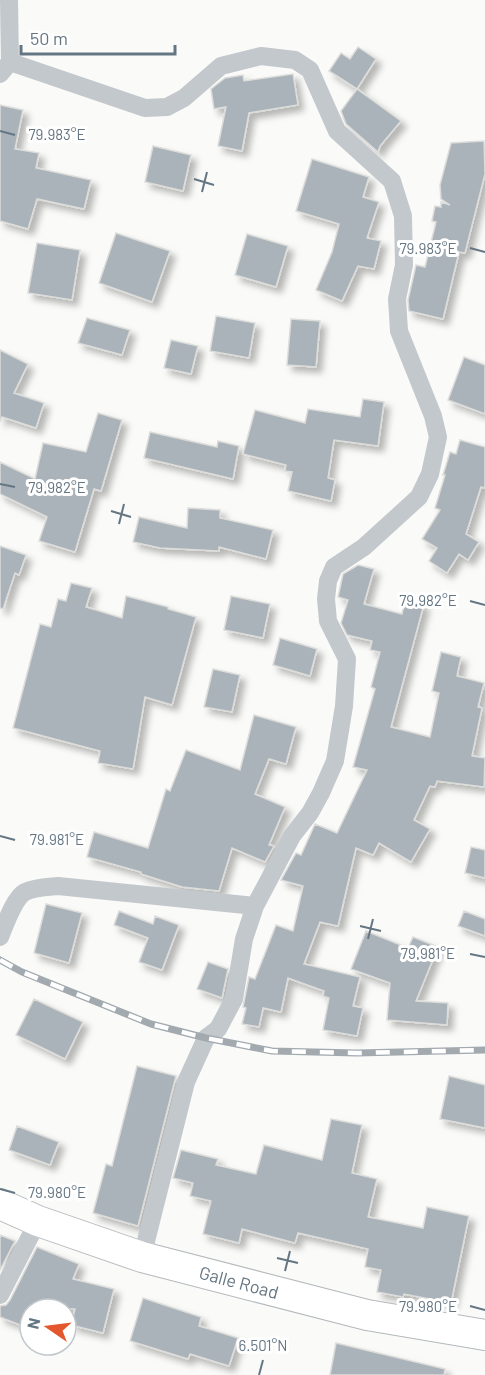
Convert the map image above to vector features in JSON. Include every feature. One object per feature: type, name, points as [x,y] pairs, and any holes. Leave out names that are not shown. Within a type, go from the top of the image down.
[{"type":"highway","name":"Galle Road","points":[[0,1204],[38,1221],[142,1257],[367,1315],[485,1335]]},
{"type":"street","points":[[9,0],[5,68],[145,108],[167,107],[184,98],[221,66],[261,56],[295,60],[310,70],[337,131],[392,181],[403,216],[404,265],[397,298],[399,331],[433,416],[438,437],[430,474],[419,497],[364,547],[334,567],[328,581],[326,599],[328,621],[347,659],[344,706],[335,761],[321,794],[292,836],[255,906],[244,939],[234,999],[218,1029],[206,1038],[186,1083],[142,1257]]},
{"type":"street","points":[[0,937],[9,914],[23,893],[38,888],[58,886],[255,906]]},
{"type":"street","points":[[0,1295],[38,1221]]},
{"type":"building","points":[[358,47],[376,59],[357,89],[329,71],[341,53],[350,59]]},
{"type":"building","points":[[293,74],[298,105],[249,113],[242,151],[218,146],[226,107],[214,109],[211,89],[225,78],[243,75],[244,81]]},
{"type":"building","points":[[357,89],[401,121],[380,146],[378,152],[346,124],[341,111]]},
{"type":"building","points":[[0,105],[23,110],[15,149],[39,153],[36,168],[91,180],[84,209],[37,199],[28,229],[0,221]]},
{"type":"building","points":[[484,141],[485,174],[465,253],[459,252],[443,319],[409,311],[408,300],[416,265],[425,267],[436,222],[432,221],[435,206],[441,207],[441,202],[450,205],[441,199],[440,185],[451,143]]},
{"type":"building","points":[[153,146],[191,155],[183,191],[145,182]]},
{"type":"building","points":[[312,159],[369,177],[363,197],[379,202],[367,238],[381,241],[374,269],[358,266],[342,301],[316,290],[332,252],[339,224],[296,211]]},
{"type":"building","points":[[116,233],[170,251],[152,302],[99,283]]},
{"type":"building","points":[[247,234],[288,246],[276,287],[235,275]]},
{"type":"building","points":[[37,243],[80,250],[72,300],[28,293]]},
{"type":"building","points":[[216,316],[255,323],[249,358],[210,351]]},
{"type":"building","points":[[87,318],[130,330],[122,355],[78,343]]},
{"type":"building","points":[[291,319],[320,321],[316,367],[287,365]]},
{"type":"building","points":[[171,340],[198,346],[191,374],[164,368]]},
{"type":"building","points":[[0,350],[28,364],[14,393],[44,403],[36,428],[2,417],[0,422]]},
{"type":"building","points":[[464,357],[485,365],[485,414],[448,400]]},
{"type":"building","points":[[363,399],[384,402],[378,446],[334,440],[328,478],[335,480],[331,501],[288,491],[292,472],[285,471],[286,465],[243,454],[255,410],[305,423],[308,409],[360,417]]},
{"type":"building","points":[[98,413],[122,420],[101,491],[94,489],[75,552],[39,541],[47,517],[0,494],[0,462],[35,479],[43,443],[86,452]]},
{"type":"building","points":[[150,432],[217,447],[218,441],[239,446],[233,479],[144,458]]},
{"type":"building","points":[[460,440],[485,447],[485,488],[481,487],[466,534],[479,542],[468,560],[459,554],[447,573],[429,561],[437,548],[422,539],[440,510],[435,508],[445,475],[443,475],[450,452],[456,454]]},
{"type":"building","points":[[188,508],[220,510],[220,518],[273,530],[266,559],[219,547],[219,551],[160,548],[133,542],[139,517],[187,528]]},
{"type":"building","points":[[0,546],[26,555],[19,575],[15,573],[3,609],[0,608]]},
{"type":"building","points":[[358,565],[374,569],[364,604],[402,614],[405,599],[424,604],[391,727],[430,737],[439,693],[432,691],[441,652],[461,657],[457,676],[484,683],[478,707],[482,708],[472,756],[485,758],[484,787],[437,781],[435,787],[430,786],[414,820],[430,829],[411,862],[379,843],[373,855],[356,848],[338,926],[320,922],[304,964],[360,977],[353,1006],[363,1008],[357,1036],[323,1030],[329,998],[323,996],[324,991],[288,978],[281,1012],[263,1008],[259,1027],[242,1024],[249,977],[255,979],[276,925],[293,931],[303,886],[281,880],[296,853],[301,855],[315,824],[337,833],[367,770],[353,767],[375,689],[371,687],[380,652],[370,650],[372,641],[347,635],[341,623],[348,600],[338,597],[343,574]]},
{"type":"building","points":[[71,583],[92,588],[86,607],[122,618],[126,596],[196,617],[172,705],[145,697],[133,769],[98,763],[100,751],[13,728],[40,624],[51,627],[58,599],[66,601]]},
{"type":"building","points":[[231,596],[270,604],[263,638],[224,630]]},
{"type":"building","points":[[280,638],[317,649],[310,676],[273,665]]},
{"type":"building","points":[[213,669],[240,675],[232,712],[204,707]]},
{"type":"building","points":[[254,715],[296,727],[286,764],[269,759],[255,794],[285,807],[269,845],[274,846],[265,862],[232,848],[219,891],[182,887],[141,874],[141,872],[87,857],[94,832],[148,848],[166,789],[170,791],[186,750],[240,770]]},
{"type":"building","points":[[471,847],[485,850],[485,878],[465,873]]},
{"type":"building","points":[[46,904],[82,913],[69,963],[34,953]]},
{"type":"building","points":[[119,911],[153,924],[155,916],[179,925],[162,970],[139,962],[148,938],[114,925]]},
{"type":"building","points":[[464,911],[485,919],[485,936],[458,926]]},
{"type":"building","points":[[366,931],[408,948],[413,937],[438,947],[416,1001],[448,1003],[447,1025],[387,1020],[390,983],[351,969]]},
{"type":"building","points":[[208,962],[228,969],[222,998],[197,989]]},
{"type":"building","points":[[34,999],[83,1022],[65,1059],[16,1035]]},
{"type":"building","points":[[137,1066],[176,1076],[138,1226],[93,1213],[106,1164],[112,1166]]},
{"type":"building","points":[[449,1076],[485,1085],[485,1128],[440,1119]]},
{"type":"building","points":[[331,1119],[362,1125],[352,1173],[377,1179],[368,1217],[423,1228],[427,1207],[469,1216],[451,1303],[404,1294],[403,1297],[377,1292],[381,1270],[365,1267],[368,1249],[298,1233],[295,1243],[242,1229],[239,1243],[203,1234],[211,1201],[190,1196],[193,1183],[173,1178],[181,1150],[218,1159],[216,1165],[256,1174],[264,1145],[322,1160]]},
{"type":"building","points":[[17,1126],[59,1142],[50,1165],[9,1150]]},
{"type":"building","points":[[0,1235],[15,1241],[0,1270]]},
{"type":"building","points":[[37,1247],[79,1264],[73,1279],[114,1289],[103,1333],[78,1327],[78,1297],[18,1297],[18,1324],[0,1317],[0,1306],[6,1305]]},
{"type":"building","points":[[143,1298],[201,1317],[199,1326],[238,1338],[229,1366],[190,1354],[188,1359],[130,1341]]},
{"type":"building","points":[[336,1343],[445,1369],[444,1375],[330,1375]]},
{"type":"railway","points":[[0,960],[22,972],[151,1024],[272,1051],[357,1053],[485,1050]]}]
